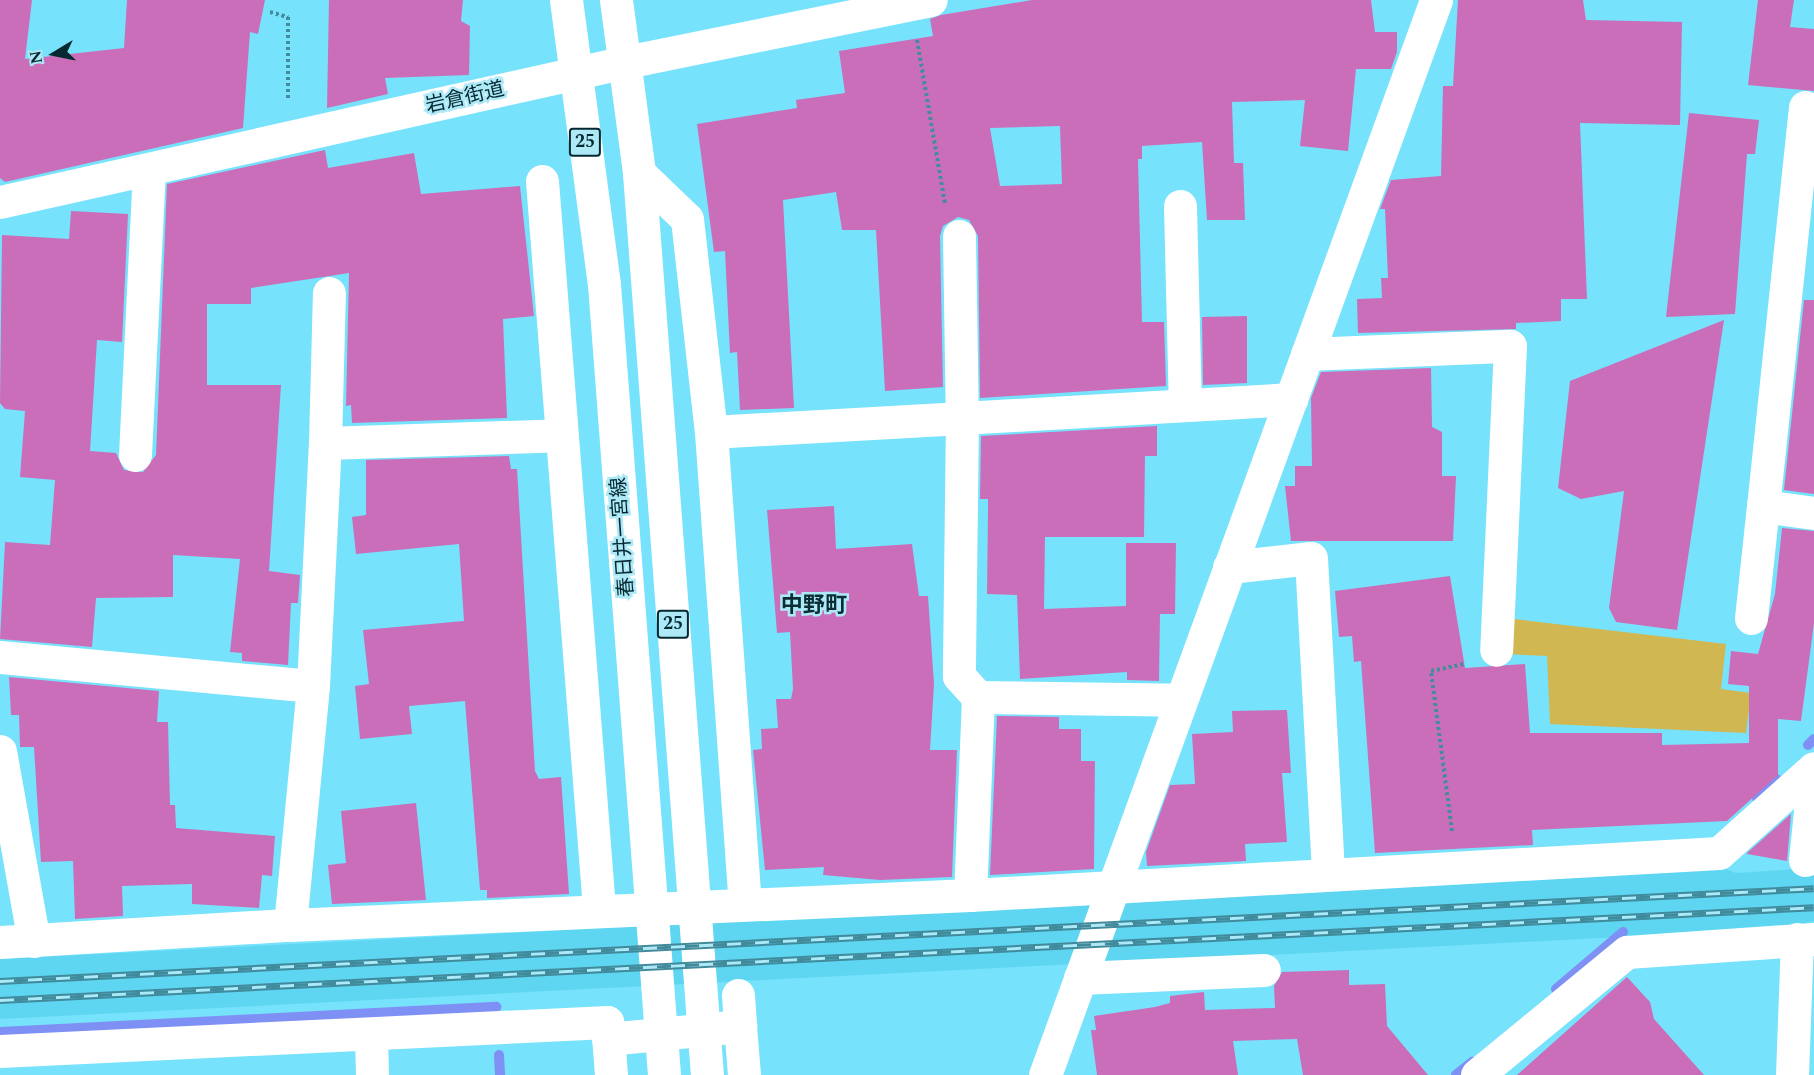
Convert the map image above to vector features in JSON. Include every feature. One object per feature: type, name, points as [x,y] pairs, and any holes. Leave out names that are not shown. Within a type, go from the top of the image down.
[{"type":"street","name":"春日井一宮線","points":[[566,0],[604,284],[664,1075]]},
{"type":"street","name":"25","points":[[616,0],[621,63],[639,173],[707,1075]]},
{"type":"street","points":[[1045,1075],[1436,0]]},
{"type":"street","name":"岩倉街道","points":[[0,202],[621,63],[921,2]]},
{"type":"street","points":[[1751,618],[1763,506],[1805,187],[1805,107]]},
{"type":"street","points":[[135,455],[148,169]]},
{"type":"street","points":[[639,173],[687,219],[711,432],[745,904]]},
{"type":"street","points":[[542,181],[599,909]]},
{"type":"street","points":[[1180,206],[1185,405]]},
{"type":"street","points":[[959,236],[962,418],[959,676],[978,697],[970,895]]},
{"type":"street","points":[[290,925],[313,686],[325,443],[329,293]]},
{"type":"street","points":[[1306,354],[1510,346],[1496,650]]},
{"type":"street","points":[[711,432],[1291,399]]},
{"type":"street","points":[[325,443],[561,435]]},
{"type":"street","points":[[1763,506],[1814,513]]},
{"type":"street","points":[[1229,567],[1311,558],[1328,875]]},
{"type":"street","points":[[0,657],[313,686]]},
{"type":"street","points":[[978,697],[1181,700]]},
{"type":"street","points":[[0,751],[34,940]]},
{"type":"street","points":[[0,942],[599,909],[1113,888],[1719,853],[1814,768]]},
{"type":"street","points":[[1805,860],[1814,773]]},
{"type":"street","points":[[1477,1075],[1627,952],[1805,939],[1792,1075]]},
{"type":"street","points":[[1080,978],[1264,970]]},
{"type":"street","points":[[608,1039],[739,1010],[744,1075]]},
{"type":"street","points":[[0,1051],[76,1061],[370,1034],[607,1022],[611,1075]]},
{"type":"street","points":[[370,1034],[372,1075]]},
{"type":"path","points":[[921,2],[948,223],[959,236]]},
{"type":"path","points":[[270,12],[288,17],[288,138]]},
{"type":"path","points":[[1457,868],[1431,671],[1495,658],[1496,650]]},
{"type":"shaded area","points":[[1506,618],[1726,644],[1721,689],[1751,693],[1746,733],[1550,724],[1547,656],[1505,654]]},
{"type":"shaded area","points":[[1723,868],[1736,873],[1814,868],[1814,921],[1774,929],[1097,964],[1119,899]]},
{"type":"shaded area","points":[[1097,903],[1075,964],[0,1019],[0,959]]},
{"type":"building","points":[[0,0],[32,0],[25,59],[124,48],[127,0],[265,0],[258,34],[250,32],[243,128],[5,182],[0,178]]},
{"type":"building","points":[[329,0],[463,0],[461,21],[470,26],[469,75],[385,78],[388,94],[327,108]]},
{"type":"building","points":[[1032,0],[1371,0],[1375,32],[1397,32],[1397,52],[1391,69],[1356,69],[1348,151],[1300,146],[1305,100],[1232,102],[1234,163],[1243,163],[1245,220],[1207,220],[1202,142],[1142,146],[1142,159],[1138,159],[1142,322],[1164,322],[1166,386],[980,398],[978,236],[969,220],[958,217],[943,226],[940,236],[943,387],[885,391],[876,230],[842,230],[836,192],[783,200],[794,408],[740,410],[737,352],[730,353],[725,251],[714,252],[697,124],[797,108],[796,100],[845,93],[839,51],[933,36],[930,19],[941,15]],"holes":[[[1060,126],[1062,184],[1000,186],[990,128]]]},
{"type":"building","points":[[1458,0],[1583,0],[1586,20],[1682,22],[1680,125],[1580,123],[1587,299],[1561,299],[1561,321],[1516,323],[1516,329],[1358,333],[1357,299],[1382,298],[1381,278],[1388,278],[1385,209],[1380,209],[1391,180],[1441,176],[1443,86],[1453,86]]},
{"type":"building","points":[[1758,0],[1794,0],[1790,27],[1814,29],[1814,91],[1748,85]]},
{"type":"building","points":[[1689,113],[1759,120],[1755,154],[1747,154],[1735,314],[1666,317]]},
{"type":"building","points":[[325,150],[328,168],[414,153],[421,194],[520,186],[534,316],[503,319],[507,418],[352,423],[351,405],[346,406],[349,273],[251,288],[251,304],[207,304],[207,385],[281,385],[269,571],[300,575],[298,603],[291,603],[288,665],[242,661],[242,653],[230,652],[240,559],[173,555],[173,597],[96,598],[92,647],[0,639],[5,542],[50,545],[55,480],[20,477],[25,411],[5,409],[0,403],[2,235],[69,239],[71,211],[128,214],[122,342],[97,340],[90,451],[116,453],[124,470],[143,472],[156,455],[167,184]]},
{"type":"building","points":[[1804,300],[1814,300],[1814,494],[1784,490]]},
{"type":"building","points":[[1247,316],[1247,383],[1203,385],[1202,317]]},
{"type":"building","points":[[1724,320],[1677,630],[1616,622],[1609,608],[1624,491],[1581,499],[1558,488],[1570,381]]},
{"type":"building","points":[[1431,368],[1432,427],[1442,432],[1442,476],[1456,476],[1453,541],[1291,541],[1285,486],[1295,486],[1295,466],[1312,466],[1311,398],[1321,372]]},
{"type":"building","points":[[1157,426],[1157,456],[1145,456],[1144,537],[1045,537],[1044,609],[1126,606],[1126,543],[1176,543],[1175,614],[1160,614],[1159,681],[1127,680],[1127,672],[1020,679],[1017,595],[987,594],[988,499],[980,499],[981,436]]},
{"type":"building","points":[[509,456],[511,469],[517,469],[535,771],[539,779],[561,777],[569,894],[487,898],[487,890],[480,890],[465,701],[409,706],[412,734],[360,739],[355,686],[369,684],[363,630],[464,621],[459,544],[356,554],[352,517],[366,515],[366,460]]},
{"type":"building","points":[[834,506],[836,549],[912,544],[919,596],[928,596],[934,684],[930,750],[957,750],[952,877],[880,880],[823,875],[824,867],[765,870],[753,750],[762,749],[761,729],[778,728],[776,699],[791,699],[793,689],[790,632],[777,633],[767,510]]},
{"type":"building","points":[[1782,528],[1814,531],[1814,623],[1801,721],[1778,719],[1778,775],[1727,821],[1532,830],[1533,845],[1375,853],[1361,661],[1354,662],[1352,636],[1339,637],[1335,591],[1450,576],[1465,668],[1525,664],[1530,733],[1662,733],[1662,745],[1749,743],[1749,686],[1728,684],[1731,651],[1758,654],[1775,594]]},
{"type":"building","points":[[9,677],[159,691],[157,722],[168,722],[170,805],[175,805],[176,828],[275,836],[272,876],[262,875],[259,908],[192,904],[192,884],[122,886],[123,916],[75,919],[73,861],[41,862],[34,747],[20,747],[19,715],[11,715]]},
{"type":"building","points":[[1287,710],[1291,773],[1282,773],[1287,842],[1245,844],[1246,861],[1147,866],[1146,852],[1170,785],[1195,784],[1192,734],[1233,732],[1232,711]]},
{"type":"building","points":[[997,716],[1059,717],[1059,729],[1081,729],[1081,761],[1095,761],[1094,869],[990,875]]},
{"type":"building","points":[[416,803],[426,900],[332,904],[328,865],[346,863],[341,811]]},
{"type":"building","points":[[1791,814],[1787,861],[1747,854],[1747,853]]},
{"type":"building","points":[[1349,970],[1349,985],[1385,984],[1387,1026],[1428,1075],[1303,1075],[1297,1039],[1233,1041],[1238,1075],[1097,1075],[1091,1030],[1096,1030],[1094,1016],[1155,1007],[1170,1003],[1170,996],[1204,992],[1205,1010],[1275,1008],[1274,986],[1282,972]]},
{"type":"building","points":[[1627,977],[1650,1002],[1654,1019],[1704,1075],[1517,1075]]},
{"type":"waterway","points":[[1808,745],[1814,739]]},
{"type":"waterway","points":[[1757,798],[1776,779]]},
{"type":"waterway","points":[[1556,989],[1623,932]]},
{"type":"waterway","points":[[0,1032],[496,1007]]},
{"type":"waterway","points":[[499,1055],[500,1075]]},
{"type":"waterway","points":[[1456,1075],[1472,1062]]},
{"type":"railway","points":[[0,981],[1814,888]]},
{"type":"railway","points":[[0,1000],[1814,907]]},
{"type":"district","name":"中野町","points":[[814,606]]}]
